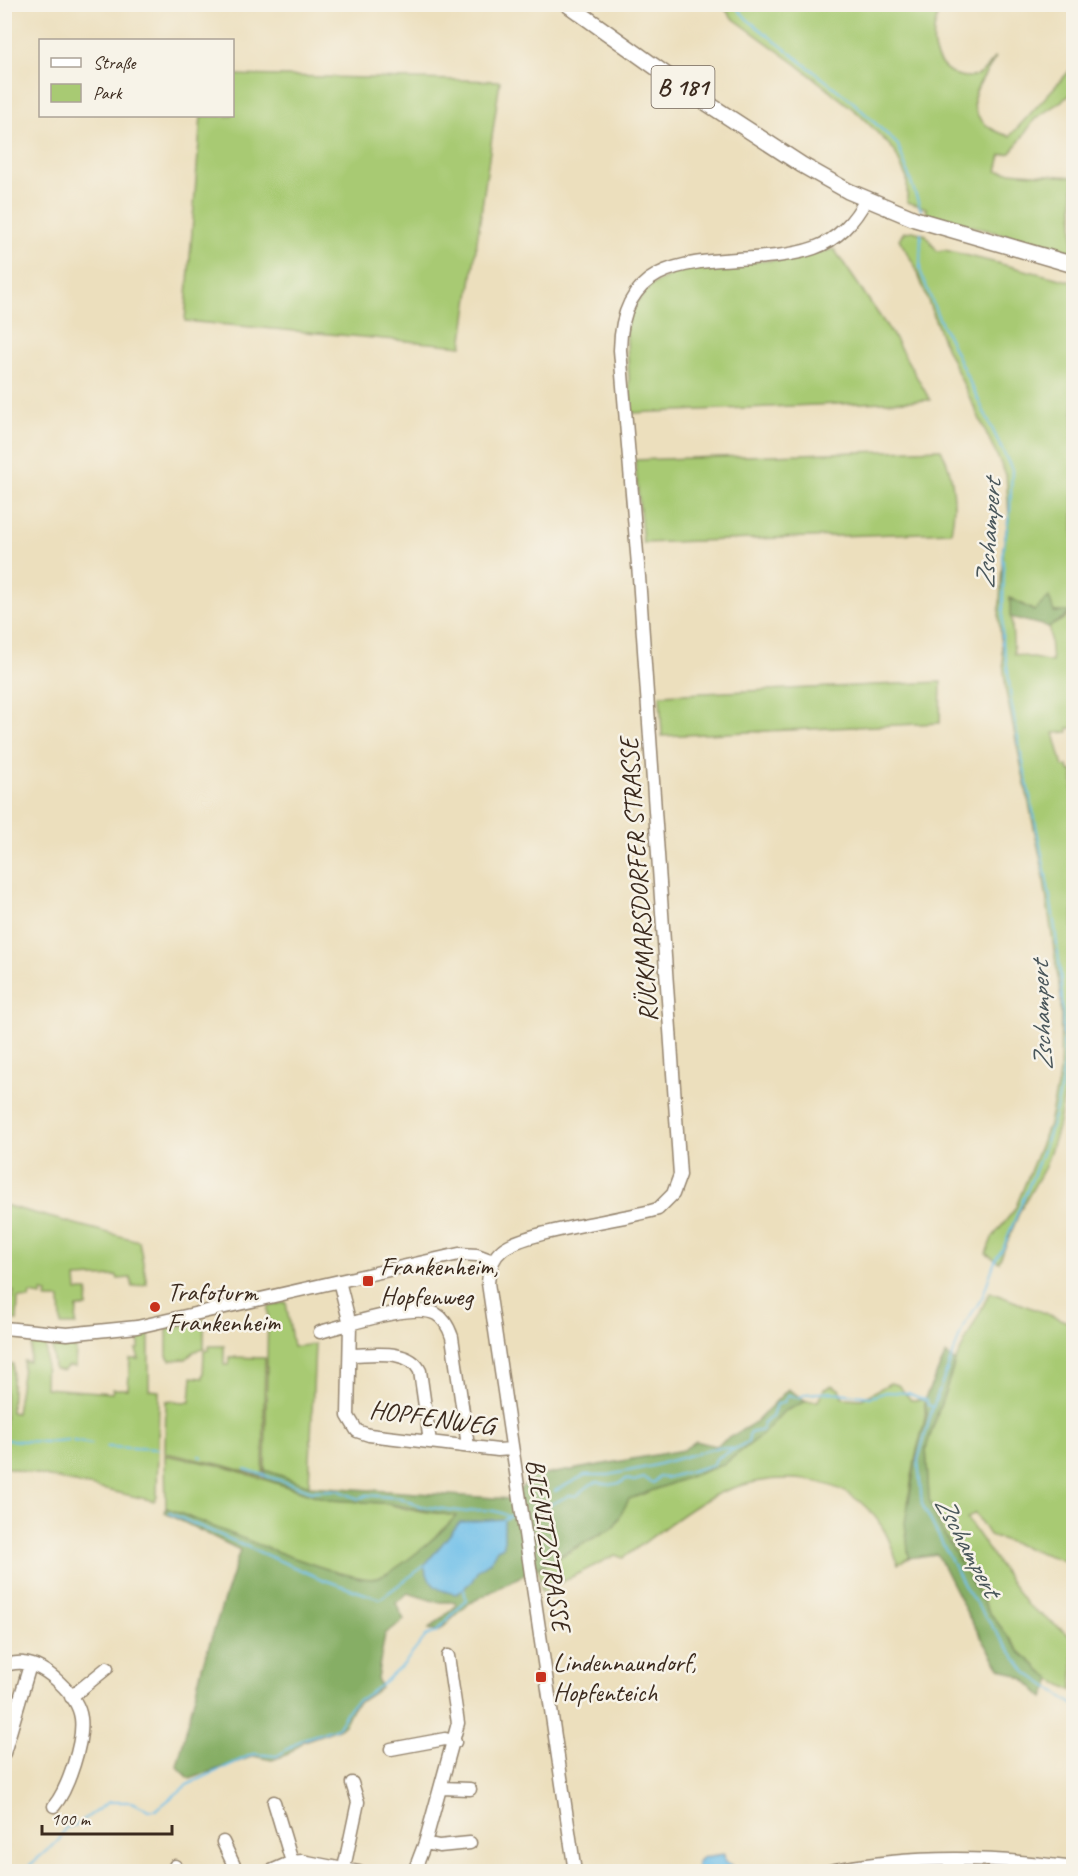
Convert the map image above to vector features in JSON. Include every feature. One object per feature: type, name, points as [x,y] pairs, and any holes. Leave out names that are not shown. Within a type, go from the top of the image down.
[{"type":"main road","name":"B 181","points":[[567,4],[744,128],[816,173],[866,199],[920,220],[1074,266]]},
{"type":"street","name":"RÜCKMARSDORFER STRASSE","points":[[492,1261],[503,1249],[525,1239],[658,1209],[673,1194],[680,1174],[640,589],[620,350],[622,322],[626,308],[637,291],[653,277],[680,266],[813,248],[836,237],[854,219],[866,199]]},
{"type":"street","points":[[4,1329],[67,1334],[166,1323],[466,1253],[492,1261]]},
{"type":"street","name":"BIENITZSTRASSE","points":[[492,1261],[488,1283],[575,1872]]},
{"type":"street","name":"HOPFENWEG","points":[[339,1281],[350,1324],[348,1416],[351,1425],[357,1431],[369,1435],[511,1449]]},
{"type":"street","points":[[320,1332],[416,1310],[430,1312],[442,1319],[452,1337],[468,1446]]},
{"type":"street","points":[[350,1355],[404,1356],[415,1361],[420,1371],[430,1442]]},
{"type":"street","points":[[414,1872],[455,1742],[458,1723],[448,1656]]},
{"type":"street","points":[[4,1665],[23,1662],[49,1674],[71,1697],[81,1716],[81,1736],[63,1795],[54,1806]]},
{"type":"street","points":[[4,1753],[30,1665]]},
{"type":"street","points":[[71,1697],[107,1668]]},
{"type":"street","points":[[391,1749],[445,1739],[455,1742]]},
{"type":"street","points":[[344,1868],[358,1802],[352,1783]]},
{"type":"street","points":[[441,1788],[470,1789]]},
{"type":"street","points":[[274,1802],[292,1862]]},
{"type":"street","points":[[223,1842],[237,1872]]},
{"type":"street","points":[[425,1843],[439,1846],[470,1843]]},
{"type":"street","points":[[825,1872],[870,1864],[952,1859],[1005,1859],[1074,1869]]},
{"type":"street","points":[[269,1872],[292,1862],[317,1862],[359,1872]]},
{"type":"green space","points":[[722,5],[942,5],[935,24],[935,53],[946,69],[965,77],[981,73],[996,57],[977,88],[974,106],[976,113],[985,124],[1010,136],[1073,67],[1073,93],[1035,119],[1011,153],[1001,155],[997,171],[1073,177],[1073,253],[927,214],[926,208],[907,202],[907,179],[894,150],[859,114],[731,17]]},
{"type":"green space","points":[[234,75],[500,81],[462,346],[185,321],[201,117],[234,117]]},
{"type":"green space","points":[[913,231],[926,235],[937,251],[945,250],[1073,282],[1074,728],[1068,728],[1068,732],[1054,733],[1063,767],[1068,766],[1069,771],[1073,771],[1073,1037],[1071,1037],[1070,1066],[1058,1128],[1045,1167],[1020,1211],[999,1262],[986,1254],[992,1238],[1015,1209],[1049,1124],[1060,1073],[1061,999],[1042,866],[1006,692],[999,619],[1003,548],[1009,515],[1006,475],[943,341],[915,266],[899,239],[904,232]],"holes":[[[1010,598],[1034,611],[1060,612],[1069,616],[1049,627],[1052,662],[1014,654]]]},
{"type":"green space","points":[[834,249],[892,334],[930,400],[631,413],[626,327],[632,308],[651,285],[672,274],[697,267],[796,258]]},
{"type":"green space","points":[[941,449],[949,469],[953,490],[954,511],[951,532],[643,543],[635,460]]},
{"type":"green space","points":[[1049,597],[1054,612],[1073,612],[1049,627],[1010,617],[1010,598],[1034,611]]},
{"type":"green space","points":[[941,682],[940,723],[662,736],[660,695]]},
{"type":"green space","points":[[4,1205],[139,1241],[147,1284],[132,1287],[131,1278],[118,1279],[117,1276],[76,1278],[77,1291],[88,1291],[87,1307],[77,1307],[76,1325],[61,1325],[60,1299],[46,1299],[47,1293],[42,1292],[41,1296],[30,1294],[29,1299],[18,1298],[17,1321],[5,1318],[6,1297],[13,1298],[14,1291],[9,1290],[9,1279],[5,1279]]},
{"type":"green space","points":[[990,1292],[1073,1324],[1073,1564],[989,1535],[975,1513],[967,1519],[1026,1604],[1073,1638],[1073,1691],[1052,1680],[1020,1652],[990,1613],[941,1529],[929,1499],[926,1448],[955,1362]]},
{"type":"green space","points":[[286,1302],[293,1347],[315,1344],[309,1486],[265,1470],[268,1307]]},
{"type":"green space","points":[[204,1320],[204,1349],[195,1351],[186,1359],[170,1360],[167,1356],[167,1329]]},
{"type":"green space","points":[[139,1335],[149,1335],[149,1390],[159,1391],[157,1497],[154,1501],[5,1467],[5,1363],[13,1364],[11,1412],[16,1413],[24,1361],[29,1362],[32,1343],[46,1345],[45,1388],[112,1393],[113,1389],[128,1389],[130,1359],[139,1359],[136,1350],[139,1349]]},
{"type":"green space","points":[[52,1345],[76,1348],[75,1367],[68,1366],[63,1371],[54,1369]]},
{"type":"green space","points":[[209,1346],[224,1346],[224,1365],[229,1365],[230,1357],[265,1358],[263,1477],[223,1465],[165,1453],[166,1401],[190,1402],[192,1377],[203,1378],[204,1351],[209,1350]]},
{"type":"green space","points":[[946,1354],[955,1362],[926,1448],[929,1499],[941,1529],[990,1613],[1020,1652],[1052,1680],[1044,1698],[1024,1679],[1000,1668],[970,1619],[937,1554],[909,1558],[905,1523],[918,1448],[927,1414],[924,1400]]},
{"type":"green space","points":[[890,1383],[898,1385],[911,1400],[924,1400],[925,1407],[925,1419],[914,1464],[908,1504],[909,1558],[898,1564],[884,1530],[869,1510],[850,1495],[828,1485],[805,1480],[780,1479],[756,1482],[709,1498],[623,1558],[615,1555],[542,1592],[538,1569],[614,1527],[629,1499],[724,1464],[762,1435],[783,1412],[806,1401],[818,1401],[824,1389],[832,1385],[839,1389],[843,1398],[862,1399]]},
{"type":"green space","points":[[788,1389],[806,1401],[783,1412],[762,1435],[724,1464],[629,1499],[614,1527],[468,1604],[439,1631],[429,1629],[457,1605],[455,1602],[437,1602],[408,1593],[396,1603],[404,1620],[385,1634],[377,1678],[381,1688],[353,1706],[345,1723],[338,1729],[303,1741],[288,1754],[272,1760],[254,1756],[190,1779],[177,1766],[202,1667],[240,1550],[165,1513],[166,1508],[308,1563],[362,1578],[377,1578],[387,1574],[430,1542],[456,1516],[383,1503],[329,1500],[265,1479],[265,1470],[309,1486],[511,1499],[532,1477],[683,1450],[696,1441],[715,1446],[756,1422]]},
{"type":"green space","points":[[165,1455],[222,1466],[329,1500],[383,1503],[457,1516],[420,1551],[389,1573],[378,1578],[363,1578],[339,1573],[166,1508]]},
{"type":"water","points":[[504,1519],[504,1546],[497,1549],[490,1562],[478,1570],[472,1581],[457,1594],[435,1586],[424,1566],[460,1522]]},
{"type":"water","points":[[724,1854],[725,1862],[732,1865],[732,1871],[697,1871],[697,1862],[703,1857]]},
{"type":"waterway","name":"Zschampert","points":[[733,4],[748,20],[853,102],[898,145],[921,210]]},
{"type":"waterway","name":"Zschampert","points":[[921,233],[920,270],[937,314],[1012,470],[1010,511],[1002,557],[1004,569],[1002,643],[1007,663],[1011,701],[1052,907],[1062,989],[1064,1057],[1054,1118],[1039,1162],[1003,1249],[996,1258],[982,1298],[964,1325],[933,1407],[918,1460],[922,1504],[966,1589],[1026,1672],[1074,1705]]},
{"type":"waterway","points":[[1063,1041],[1074,1042]]},
{"type":"waterway","points":[[534,1511],[569,1495],[576,1496],[591,1484],[598,1482],[613,1484],[626,1479],[634,1481],[644,1478],[653,1483],[658,1477],[666,1478],[712,1465],[717,1458],[748,1442],[750,1433],[762,1430],[764,1422],[772,1417],[776,1405],[784,1402],[788,1395],[799,1398],[805,1394],[832,1392],[871,1397],[886,1392],[908,1393],[927,1401],[928,1405],[933,1407]]},
{"type":"waterway","points":[[6,1440],[45,1442],[68,1440]]},
{"type":"waterway","points":[[73,1441],[91,1444]]},
{"type":"waterway","points":[[107,1447],[158,1449]]},
{"type":"waterway","points":[[555,1491],[585,1475],[609,1475],[652,1466],[719,1447],[733,1449]]},
{"type":"waterway","points":[[245,1469],[312,1491],[337,1490],[359,1499],[367,1495],[400,1498],[420,1506],[467,1512],[488,1510],[507,1516]]},
{"type":"waterway","points":[[169,1513],[324,1580],[380,1599],[424,1566]]},
{"type":"waterway","points":[[504,1519],[513,1515]]},
{"type":"waterway","points":[[22,1872],[59,1840],[65,1828],[76,1825],[109,1802],[131,1802],[149,1810],[156,1810],[187,1785],[253,1754],[277,1756],[303,1739],[337,1728],[351,1705],[380,1686],[404,1664],[426,1636],[436,1632],[466,1600],[464,1589]]},
{"type":"place","name":"Frankenheim, Hopfenweg","points":[[368,1281]]},
{"type":"place","name":"Trafoturm Frankenheim","points":[[155,1307]]},
{"type":"place","name":"Lindennaundorf, Hopfenteich","points":[[541,1677]]}]
